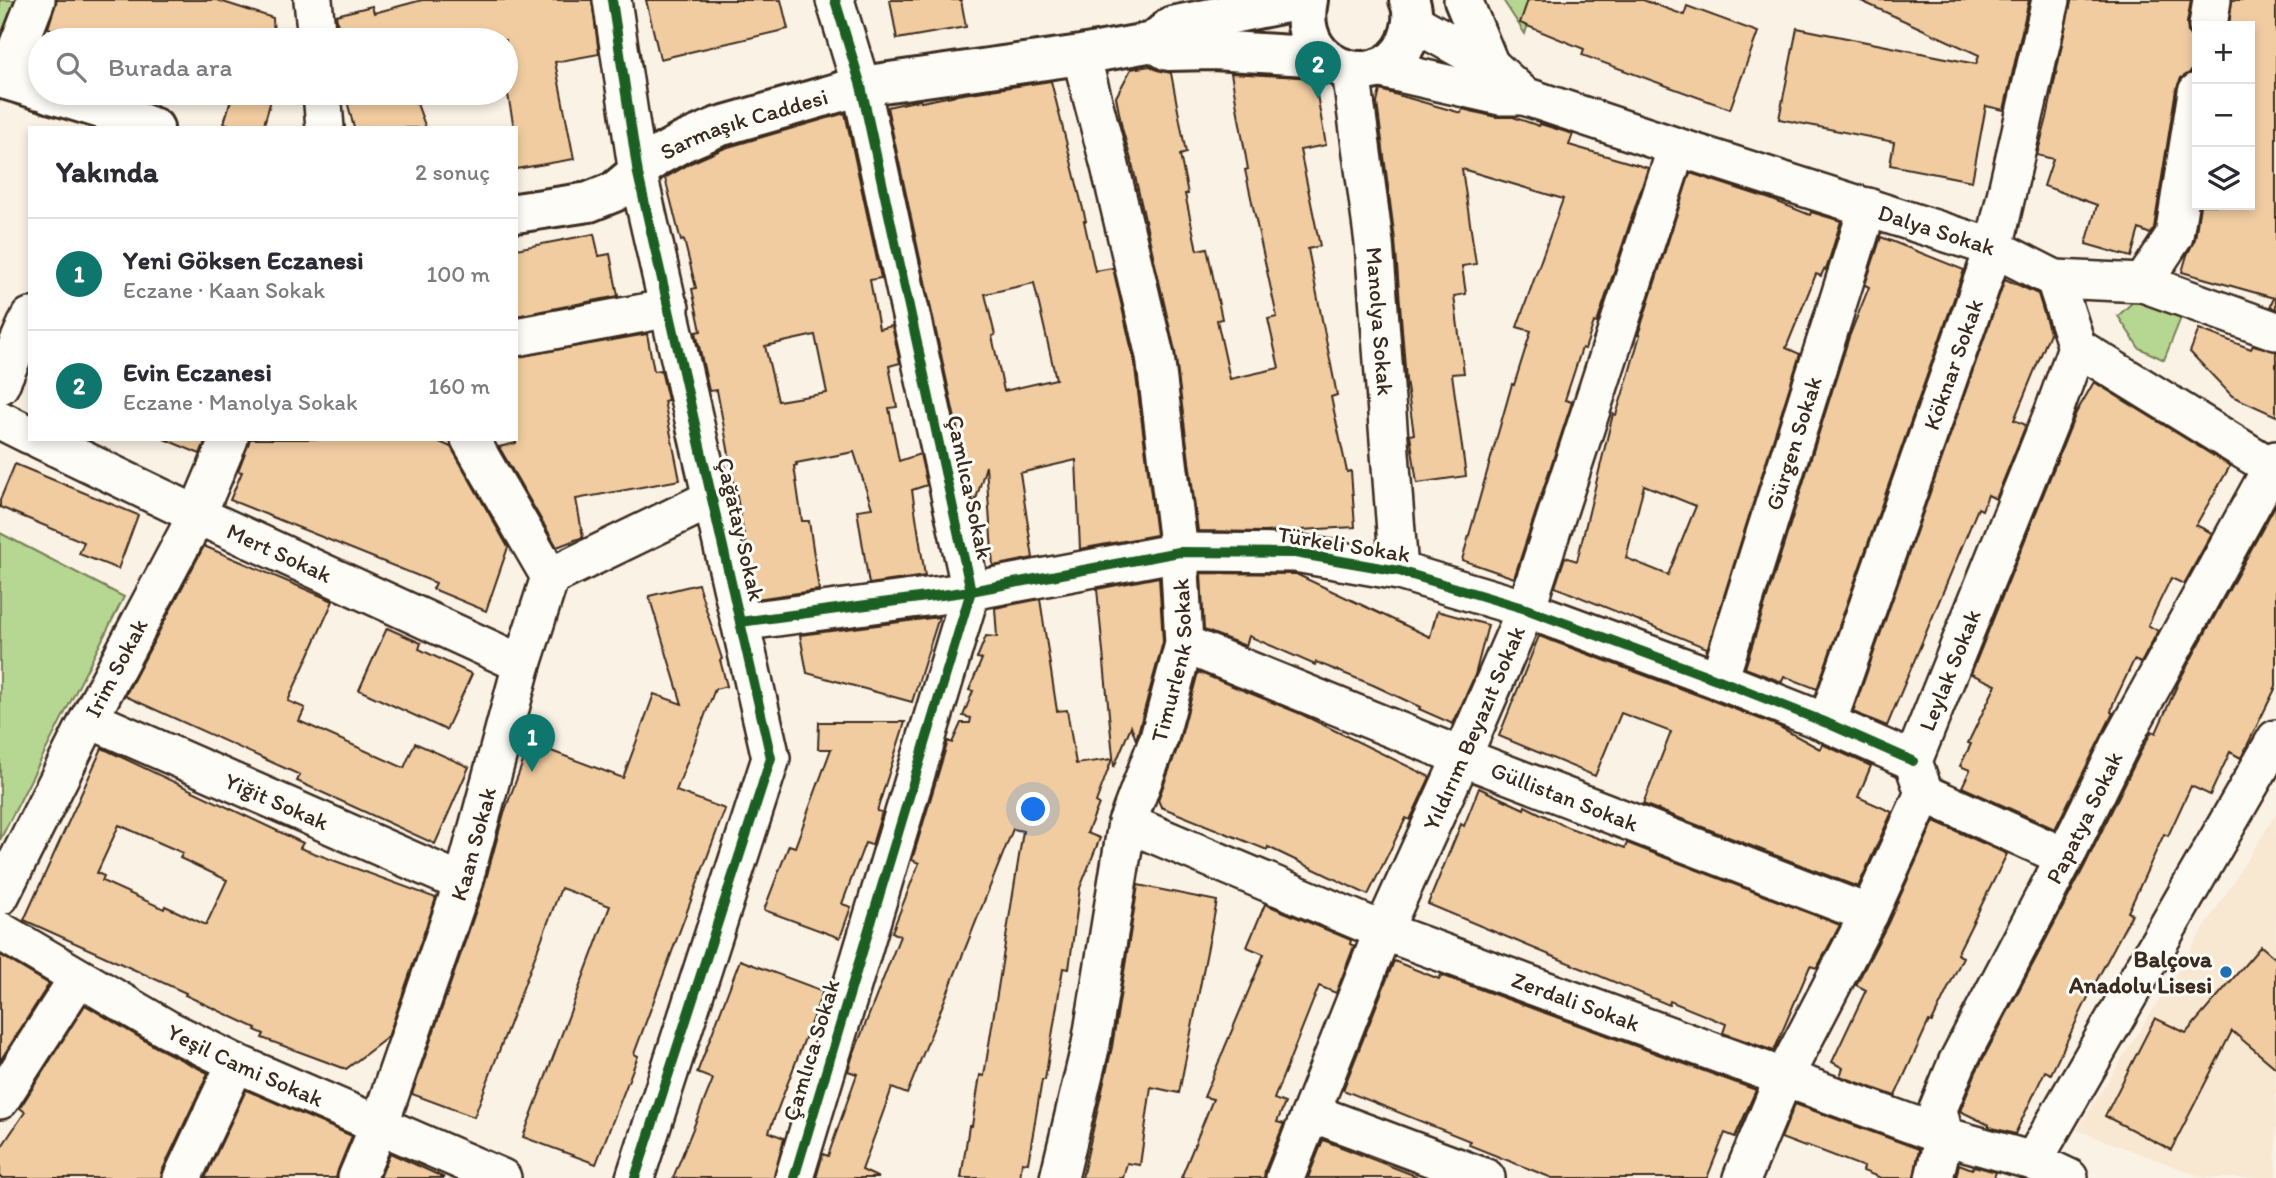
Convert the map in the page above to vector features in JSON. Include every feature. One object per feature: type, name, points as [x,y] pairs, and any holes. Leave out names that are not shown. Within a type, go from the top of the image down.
[{"type":"main road","name":"Sarmaşık Caddesi","points":[[518,213],[589,202],[614,192],[656,157],[718,127],[861,86],[1081,55],[1153,42],[1172,26],[1301,0]]},
{"type":"main road","points":[[1308,0],[1305,14],[1313,45],[1350,65],[1391,61],[1402,51],[1409,37],[1412,7]]},
{"type":"main road","name":"Sarmaşık Caddesi","points":[[1153,42],[1168,51],[1213,50],[1350,65]]},
{"type":"main road","points":[[77,105],[115,121],[142,126]]},
{"type":"street","points":[[29,28],[36,0]]},
{"type":"street","name":"Çağatay Sokak","points":[[612,0],[638,174],[771,758],[635,1178]]},
{"type":"street","name":"Çamlıca Sokak","points":[[794,1178],[971,591],[861,86],[835,0]]},
{"type":"street","points":[[1463,0],[1490,65]]},
{"type":"street","name":"Köknar Sokak","points":[[1827,723],[1994,248],[2051,0]]},
{"type":"street","points":[[2209,21],[2212,0]]},
{"type":"street","name":"Dalya Sokak","points":[[1412,7],[1490,65],[1524,96]]},
{"type":"street","points":[[15,83],[28,32]]},
{"type":"street","name":"Timurlenk Sokak","points":[[1059,1178],[1091,1044],[1127,823],[1159,738],[1184,644],[1179,552],[1155,356],[1081,55]]},
{"type":"street","name":"Dalya Sokak","points":[[1350,65],[1500,96],[1524,96],[1677,148],[1994,248],[2055,279]]},
{"type":"street","name":"Manolya Sokak","points":[[1350,65],[1374,243],[1399,572]]},
{"type":"street","points":[[323,105],[325,126]]},
{"type":"street","points":[[2143,283],[2174,236],[2192,123]]},
{"type":"street","name":"Yıldırım Beyazıt Sokak","points":[[1285,1178],[1382,931],[1526,609],[1677,148]]},
{"type":"street","name":"Gürgen Sokak","points":[[1719,680],[1868,207]]},
{"type":"street","points":[[2274,323],[2143,283],[2055,279],[2077,347],[2275,466]]},
{"type":"street","points":[[518,337],[670,308]]},
{"type":"street","points":[[0,385],[28,322]]},
{"type":"street","name":"Leylak Sokak","points":[[1742,1178],[1784,1077],[1870,914],[2077,347]]},
{"type":"street","points":[[0,420],[28,434]]},
{"type":"street","name":"Mert Sokak","points":[[43,441],[197,515],[522,664]]},
{"type":"street","name":"Irim Sokak","points":[[0,896],[89,719],[197,515],[228,441]]},
{"type":"street","points":[[471,441],[550,576],[713,498]]},
{"type":"street","name":"Papatya Sokak","points":[[1934,1178],[1944,1136],[1938,1109],[1957,1063],[2065,857],[2123,739],[2275,466]]},
{"type":"street","name":"Türkeli Sokak","points":[[740,622],[971,591],[1179,552],[1295,553],[1399,572],[1526,609],[1719,680],[1827,723],[2065,857]]},
{"type":"street","name":"Kaan Sokak","points":[[357,1178],[379,1126],[463,884],[522,664],[550,576]]},
{"type":"street","name":"Güllistan Sokak","points":[[1184,644],[1462,757],[1870,914]]},
{"type":"street","name":"Yiğit Sokak","points":[[89,719],[463,884]]},
{"type":"street","points":[[2033,1161],[2276,740]]},
{"type":"street","name":"Zerdali Sokak","points":[[1127,823],[1382,931],[1944,1136],[2033,1161],[2069,1178]]},
{"type":"street","name":"Yeşil Cami Sokak","points":[[0,931],[167,1029],[236,1063],[502,1178]]},
{"type":"street","points":[[0,1100],[78,978]]},
{"type":"street","points":[[182,1178],[236,1063]]},
{"type":"street","points":[[1312,1113],[1486,1178]]},
{"type":"shaded area","name":"Balçova Anadolu Lisesi","points":[[2276,814],[2276,1178],[2205,1178],[2077,1130]]},
{"type":"green space","points":[[0,0],[20,0],[0,51]]},
{"type":"green space","points":[[1503,0],[1535,0],[1525,34]]},
{"type":"green space","points":[[2148,288],[2186,305],[2164,360],[2139,348],[2118,316]]},
{"type":"green space","points":[[0,533],[124,597],[0,840]]},
{"type":"building","points":[[57,0],[217,0],[273,18],[273,28],[48,28]]},
{"type":"building","points":[[422,0],[592,0],[599,54],[555,62],[574,159],[518,169],[518,126],[514,126],[510,105],[518,105],[518,28],[338,28],[336,15],[372,6],[374,13]]},
{"type":"building","points":[[646,0],[781,0],[788,29],[660,59]]},
{"type":"building","points":[[890,0],[961,0],[966,27],[897,39]]},
{"type":"building","points":[[1528,0],[1643,0],[1684,15],[1687,6],[1758,32],[1730,109],[1582,55],[1584,49],[1520,23]]},
{"type":"building","points":[[1859,0],[2029,0],[2004,110],[1986,106],[1972,181],[1890,165],[1894,142],[1779,119],[1797,28],[1976,64],[1979,55]]},
{"type":"building","points":[[2071,0],[2191,0],[2187,23],[2188,33],[2192,38],[2192,68],[2191,72],[2181,78],[2176,89],[2154,228],[2150,234],[2139,229],[2131,257],[2086,244],[2097,205],[2044,186],[2053,159],[2037,155]]},
{"type":"building","points":[[2232,0],[2276,0],[2276,309],[2270,307],[2274,298],[2182,272],[2195,239],[2199,210],[2255,210],[2255,21],[2230,21]]},
{"type":"building","points":[[1150,66],[1171,73],[1186,153],[1180,155],[1188,194],[1185,194],[1197,250],[1207,248],[1222,319],[1217,320],[1230,379],[1279,368],[1268,319],[1277,317],[1245,170],[1248,169],[1231,73],[1314,78],[1326,145],[1300,150],[1320,246],[1308,249],[1337,395],[1331,397],[1347,472],[1351,471],[1355,527],[1264,532],[1198,531],[1175,351],[1116,97],[1131,69]]},
{"type":"building","points":[[1051,81],[1086,221],[1095,271],[1113,268],[1134,360],[1156,535],[1080,549],[1076,460],[1020,473],[1033,558],[993,566],[986,466],[974,506],[887,107]],"holes":[[[1034,283],[1056,379],[1004,391],[985,294]]]},
{"type":"building","points":[[1380,90],[1461,113],[1462,109],[1496,117],[1513,117],[1539,126],[1540,124],[1573,134],[1569,145],[1648,168],[1597,323],[1594,322],[1585,349],[1582,348],[1565,400],[1572,402],[1514,578],[1462,560],[1512,384],[1514,385],[1531,331],[1517,327],[1563,199],[1462,169],[1476,264],[1462,266],[1466,294],[1454,296],[1464,373],[1452,374],[1466,476],[1417,483],[1410,435],[1414,434],[1406,380],[1395,240],[1377,103]]},
{"type":"building","points":[[229,105],[270,105],[264,126],[232,126],[224,123]]},
{"type":"building","points":[[348,105],[417,105],[425,126],[353,126]]},
{"type":"building","points":[[845,113],[881,278],[870,280],[879,329],[892,326],[900,363],[889,366],[897,407],[889,408],[899,461],[920,454],[927,485],[912,490],[925,576],[869,584],[857,510],[872,508],[854,452],[796,463],[794,466],[802,521],[809,521],[819,590],[756,599],[717,390],[709,391],[696,332],[701,331],[692,289],[696,288],[665,178],[725,148]],"holes":[[[815,335],[827,393],[778,401],[765,346]]]},
{"type":"building","points":[[1690,173],[1810,215],[1811,212],[1841,221],[1826,270],[1824,269],[1821,276],[1816,274],[1786,348],[1800,354],[1706,653],[1707,648],[1555,587],[1565,557],[1577,561],[1613,414],[1616,415],[1638,335]],"holes":[[[1644,485],[1696,506],[1668,575],[1626,558]]]},
{"type":"building","points":[[594,234],[599,256],[610,254],[618,296],[518,316],[518,249]]},
{"type":"building","points":[[1881,237],[1964,270],[1817,689],[1784,676],[1782,682],[1745,668],[1849,337],[1869,287],[1865,285]]},
{"type":"building","points":[[2005,279],[2038,294],[2050,333],[2014,420],[2026,425],[1996,499],[1988,495],[1982,510],[1978,508],[1887,726],[1853,712]]},
{"type":"building","points":[[2199,329],[2251,349],[2253,345],[2276,351],[2276,416],[2232,396],[2190,352]]},
{"type":"building","points":[[647,334],[654,371],[661,370],[668,400],[664,401],[680,480],[576,499],[583,537],[557,547],[499,447],[518,441],[518,357]]},
{"type":"building","points":[[2094,382],[2230,466],[2196,525],[2212,533],[2184,584],[2171,578],[2148,625],[2158,631],[2141,663],[2134,660],[2113,704],[2113,713],[2055,829],[1962,787],[1970,770],[1960,766],[1996,685],[1971,674],[2076,413]]},
{"type":"building","points":[[169,441],[205,441],[200,454]]},
{"type":"building","points":[[249,441],[438,441],[451,447],[508,547],[486,611],[433,589],[436,583],[230,500],[242,472],[238,471]]},
{"type":"building","points":[[15,464],[138,515],[118,569],[79,554],[84,542],[0,507],[0,500]]},
{"type":"building","points":[[2276,504],[2276,687],[2241,758],[2230,752],[2210,795],[2191,786],[2168,836],[2164,834],[2128,912],[2132,914],[2051,1074],[2045,1071],[2015,1134],[1989,1127],[1960,1111],[1976,1072],[2084,867],[2142,749],[2152,731],[2156,733],[2179,681]]},
{"type":"building","points":[[204,546],[333,601],[288,701],[305,708],[299,721],[404,768],[415,743],[469,767],[435,844],[297,781],[300,775],[125,696]]},
{"type":"building","points":[[1201,573],[1296,574],[1430,637],[1437,611],[1488,625],[1475,675],[1453,724],[1373,685],[1316,662],[1315,665],[1249,636],[1246,646],[1204,630]]},
{"type":"building","points":[[1159,577],[1163,642],[1136,740],[1131,726],[1114,767],[1097,589]]},
{"type":"building","points":[[698,584],[722,659],[720,660],[727,686],[715,689],[676,791],[725,809],[634,1054],[638,1056],[596,1164],[523,1137],[610,906],[561,888],[474,1117],[412,1094],[483,890],[504,813],[530,743],[623,778],[654,694],[682,704],[649,596]]},
{"type":"building","points":[[1040,599],[1057,711],[1067,710],[1076,764],[1112,759],[1087,833],[1100,838],[1080,888],[1069,969],[1063,968],[1028,1163],[1022,1162],[1020,1178],[961,1178],[980,1075],[984,1076],[1023,831],[1013,829],[907,1094],[892,1088],[862,1170],[879,1178],[816,1178],[823,1154],[828,1156],[857,1074],[848,1071],[852,1058],[900,936],[892,932],[919,863],[912,860],[948,741],[952,743],[961,723],[970,723],[971,718],[963,716],[973,691],[969,690],[982,659],[977,658],[986,636],[997,637],[995,608]]},
{"type":"building","points":[[939,617],[912,702],[807,673],[800,635]]},
{"type":"building","points":[[387,628],[421,643],[419,649],[472,674],[446,730],[359,690]]},
{"type":"building","points":[[1539,636],[1778,726],[1820,749],[1822,744],[1871,766],[1858,797],[1892,812],[1858,887],[1643,804],[1671,732],[1621,713],[1595,776],[1499,736]]},
{"type":"building","points":[[1198,672],[1301,714],[1430,777],[1410,820],[1406,818],[1368,895],[1268,847],[1267,850],[1161,807],[1158,800],[1179,744]]},
{"type":"building","points":[[819,722],[905,722],[877,811],[882,812],[872,845],[865,843],[842,904],[851,907],[840,938],[764,910],[789,845],[795,847],[831,749],[818,749]]},
{"type":"building","points":[[102,748],[303,843],[300,848],[436,898],[388,1037],[346,1069],[262,1038],[264,1034],[255,1030],[256,1028],[185,995],[186,993],[24,920]],"holes":[[[119,825],[183,853],[180,858],[227,880],[206,925],[102,881],[104,876],[97,873]]]},
{"type":"building","points":[[1479,788],[1524,809],[1525,806],[1567,827],[1625,848],[1627,843],[1840,925],[1817,968],[1810,966],[1774,1051],[1723,1033],[1726,1024],[1670,1001],[1669,1005],[1428,904]]},
{"type":"building","points":[[1934,821],[2007,854],[1957,954],[1963,957],[1932,1022],[1929,1021],[1895,1096],[1840,1076],[1843,1068],[1832,1062],[1866,990],[1856,985],[1888,923]]},
{"type":"building","points":[[1138,885],[1217,901],[1179,1093],[1151,1087],[1140,1165],[1127,1163],[1123,1178],[1082,1178],[1112,1047]]},
{"type":"building","points":[[1265,904],[1351,940],[1350,944],[1354,946],[1336,993],[1319,986],[1274,1099],[1285,1103],[1277,1122],[1284,1124],[1264,1178],[1181,1178],[1213,1099],[1204,1097],[1264,954],[1247,947]]},
{"type":"building","points":[[2261,946],[2276,959],[2276,1068],[2232,1031],[2171,1150],[2105,1116],[2155,1018],[2186,1033]]},
{"type":"building","points":[[0,955],[49,984],[0,1061]]},
{"type":"building","points":[[740,960],[823,991],[769,1132],[784,1138],[774,1178],[673,1178],[713,1079],[697,1073]]},
{"type":"building","points":[[1394,961],[1439,979],[1441,975],[1756,1090],[1735,1137],[1725,1133],[1707,1178],[1552,1178],[1469,1145],[1470,1141],[1343,1090]]},
{"type":"building","points":[[85,1005],[156,1047],[208,1073],[161,1178],[0,1178],[0,1149],[25,1112],[20,1108]]},
{"type":"building","points":[[246,1090],[352,1136],[336,1178],[205,1178]]},
{"type":"building","points":[[1795,1104],[1919,1149],[1914,1178],[1881,1178],[1863,1171],[1864,1167],[1781,1138]]},
{"type":"building","points":[[1323,1140],[1416,1176],[1308,1178]]},
{"type":"building","points":[[390,1153],[445,1178],[380,1178]]},
{"type":"building","points":[[1959,1164],[1972,1169],[1974,1166],[1996,1172],[1994,1178],[1956,1178]]},
{"type":"cycle path","points":[[612,0],[638,174],[771,758],[635,1178]]},
{"type":"cycle path","points":[[794,1178],[971,591],[861,86],[835,0]]},
{"type":"cycle path","points":[[740,622],[971,591],[1179,552],[1295,553],[1399,571],[1526,609],[1719,680],[1913,761]]},
{"type":"place","name":"Evin Eczanesi","points":[[1318,99]]},
{"type":"place","name":"Yeni Göksen Eczanesi","points":[[532,772]]},
{"type":"place","name":"Balçova Anadolu Lisesi","points":[[2226,972]]}]
